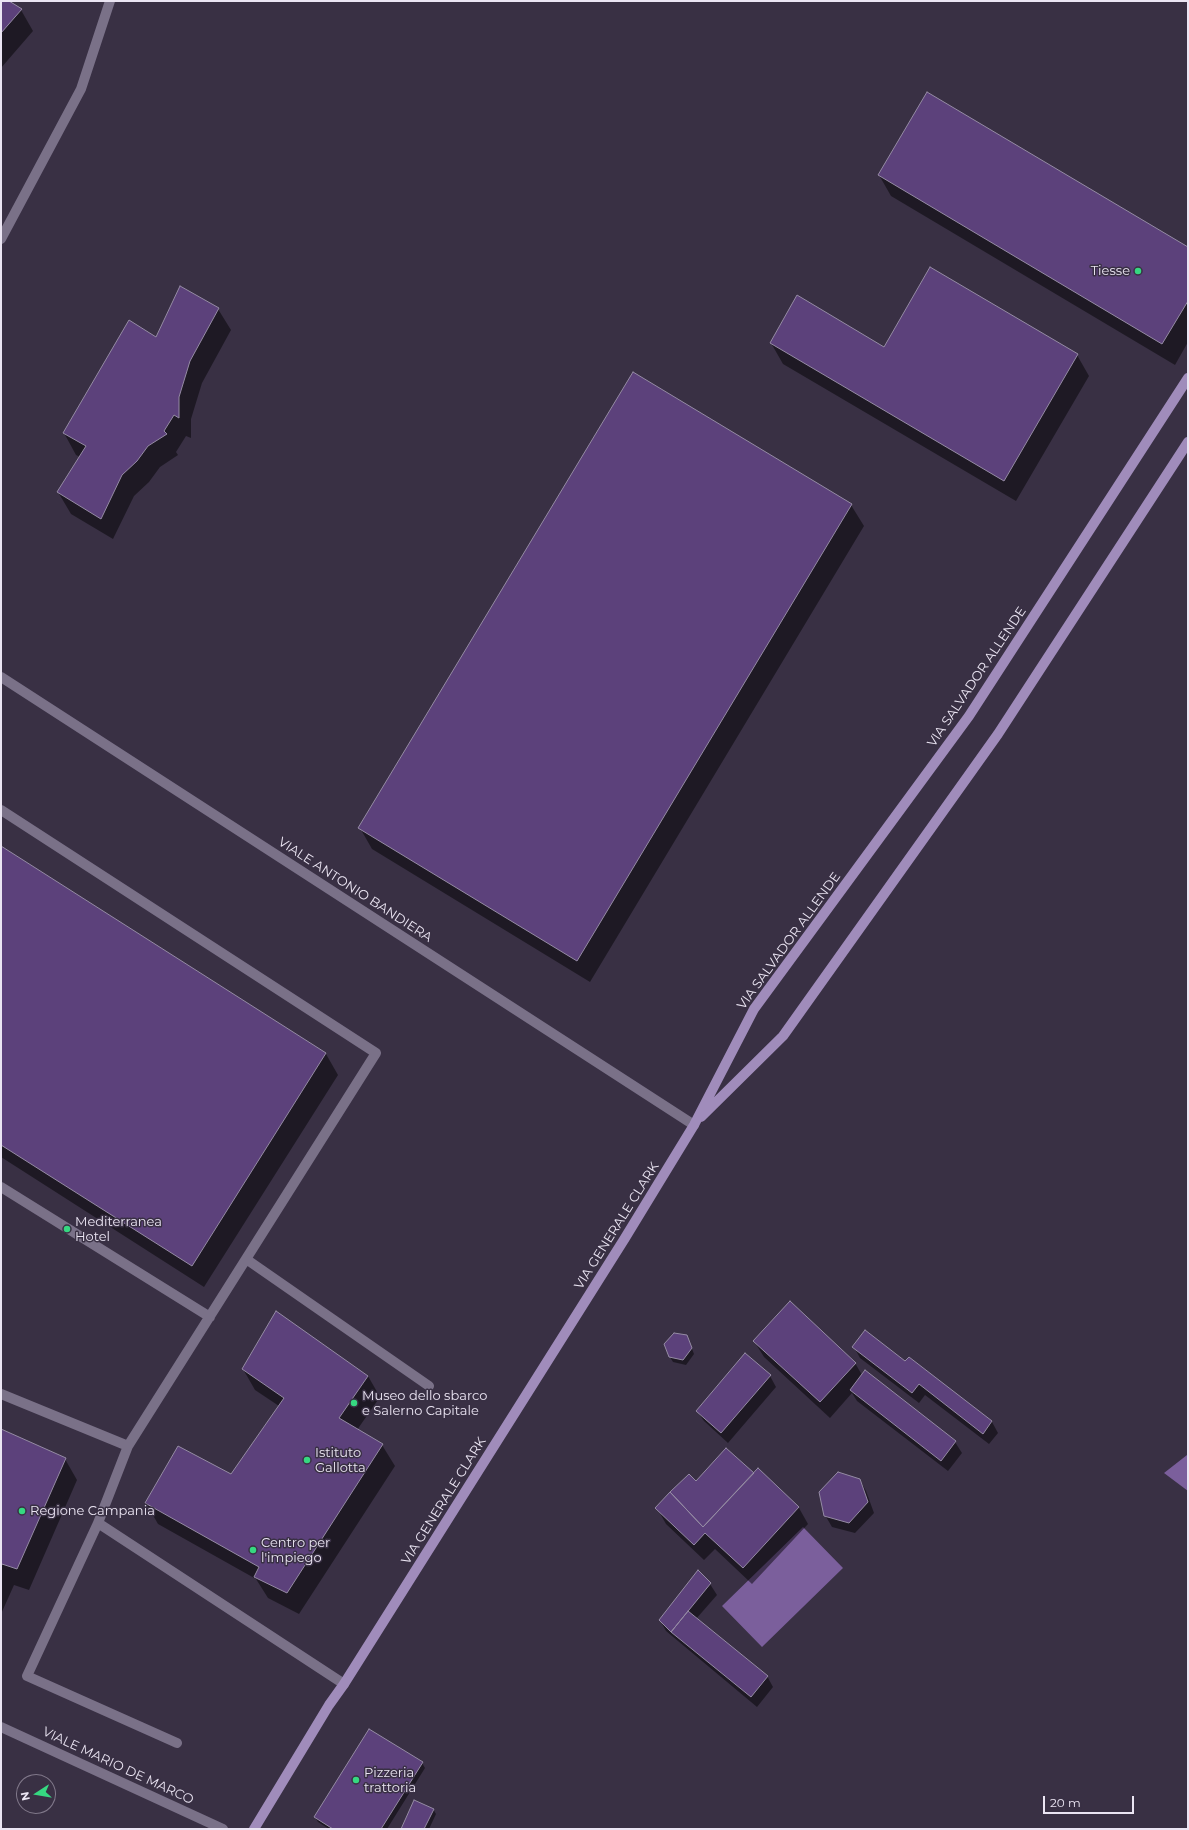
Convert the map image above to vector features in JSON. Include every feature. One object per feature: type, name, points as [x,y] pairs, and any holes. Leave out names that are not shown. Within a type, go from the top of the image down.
[{"type":"main road","name":"VIA SALVADOR ALLENDE","points":[[694,1124],[754,1009],[969,716],[1188,378]]},
{"type":"main road","points":[[694,1124],[783,1036],[998,734],[1188,442]]},
{"type":"main road","name":"VIA GENERALE CLARK","points":[[254,1829],[329,1705],[344,1684],[625,1238],[694,1124]]},
{"type":"street","points":[[1,239],[81,89],[110,1]]},
{"type":"street","name":"VIALE ANTONIO BANDIERA","points":[[1,677],[694,1124]]},
{"type":"street","points":[[1,810],[376,1053],[128,1446],[98,1523],[27,1676],[177,1744]]},
{"type":"street","points":[[1,1187],[210,1317]]},
{"type":"street","points":[[246,1260],[429,1386]]},
{"type":"street","points":[[1,1394],[128,1446]]},
{"type":"street","points":[[98,1523],[344,1684]]},
{"type":"street","name":"VIALE MARIO DE MARCO","points":[[1,1727],[223,1829]]},
{"type":"shaded area","points":[[1188,1452],[1188,1491],[1164,1473],[1187,1455]]},
{"type":"shaded area","points":[[803,1527],[843,1568],[762,1647],[722,1606]]},
{"type":"building","points":[[1,1],[9,1],[22,9],[1,33]]},
{"type":"building","points":[[927,92],[1188,247],[1188,301],[1162,344],[878,175]]},
{"type":"building","points":[[930,267],[1078,354],[1004,481],[770,343],[797,295],[884,347]]},
{"type":"building","points":[[180,286],[219,308],[190,361],[179,397],[179,418],[174,415],[164,431],[167,434],[148,446],[137,461],[122,475],[101,519],[57,492],[86,446],[63,433],[129,320],[156,337]]},
{"type":"building","points":[[633,372],[852,504],[577,961],[358,828]]},
{"type":"building","points":[[1,846],[326,1053],[192,1266],[1,1145]]},
{"type":"building","points":[[790,1301],[856,1363],[820,1402],[753,1341]]},
{"type":"building","name":"Istituto Gallotta","points":[[276,1311],[368,1376],[339,1418],[383,1444],[287,1593],[254,1577],[259,1567],[145,1503],[178,1446],[231,1474],[284,1398],[242,1369]]},
{"type":"building","points":[[865,1330],[905,1361],[909,1357],[992,1421],[983,1434],[919,1384],[912,1393],[852,1347]]},
{"type":"building","points":[[674,1333],[687,1335],[692,1348],[683,1360],[669,1357],[664,1344]]},
{"type":"building","points":[[745,1353],[771,1375],[721,1433],[696,1411]]},
{"type":"building","points":[[865,1370],[956,1441],[941,1461],[850,1390]]},
{"type":"building","name":"Regione Campania","points":[[1,1429],[66,1458],[17,1569],[2,1564],[1,1567]]},
{"type":"building","points":[[726,1448],[754,1473],[703,1527],[670,1492],[689,1474],[696,1481]]},
{"type":"building","points":[[758,1468],[799,1507],[743,1568],[705,1533],[694,1545],[655,1508],[670,1492],[703,1527]]},
{"type":"building","points":[[838,1472],[860,1479],[868,1502],[849,1523],[824,1516],[819,1492]]},
{"type":"building","points":[[698,1570],[711,1583],[671,1632],[659,1620]]},
{"type":"building","points":[[688,1611],[768,1676],[751,1697],[671,1632]]},
{"type":"building","points":[[369,1729],[423,1762],[381,1829],[333,1829],[314,1817]]},
{"type":"building","points":[[414,1800],[434,1809],[424,1829],[401,1829]]},
{"type":"place","name":"Tiesse","points":[[1138,271]]},
{"type":"place","name":"Mediterranea Hotel","points":[[67,1229]]},
{"type":"place","name":"Museo dello sbarco e Salerno Capitale","points":[[354,1403]]},
{"type":"place","name":"Istituto Gallotta","points":[[307,1460]]},
{"type":"place","name":"Regione Campania","points":[[22,1511]]},
{"type":"place","name":"Centro per l'impiego","points":[[253,1550]]},
{"type":"place","name":"Pizzeria trattoria","points":[[356,1780]]}]
